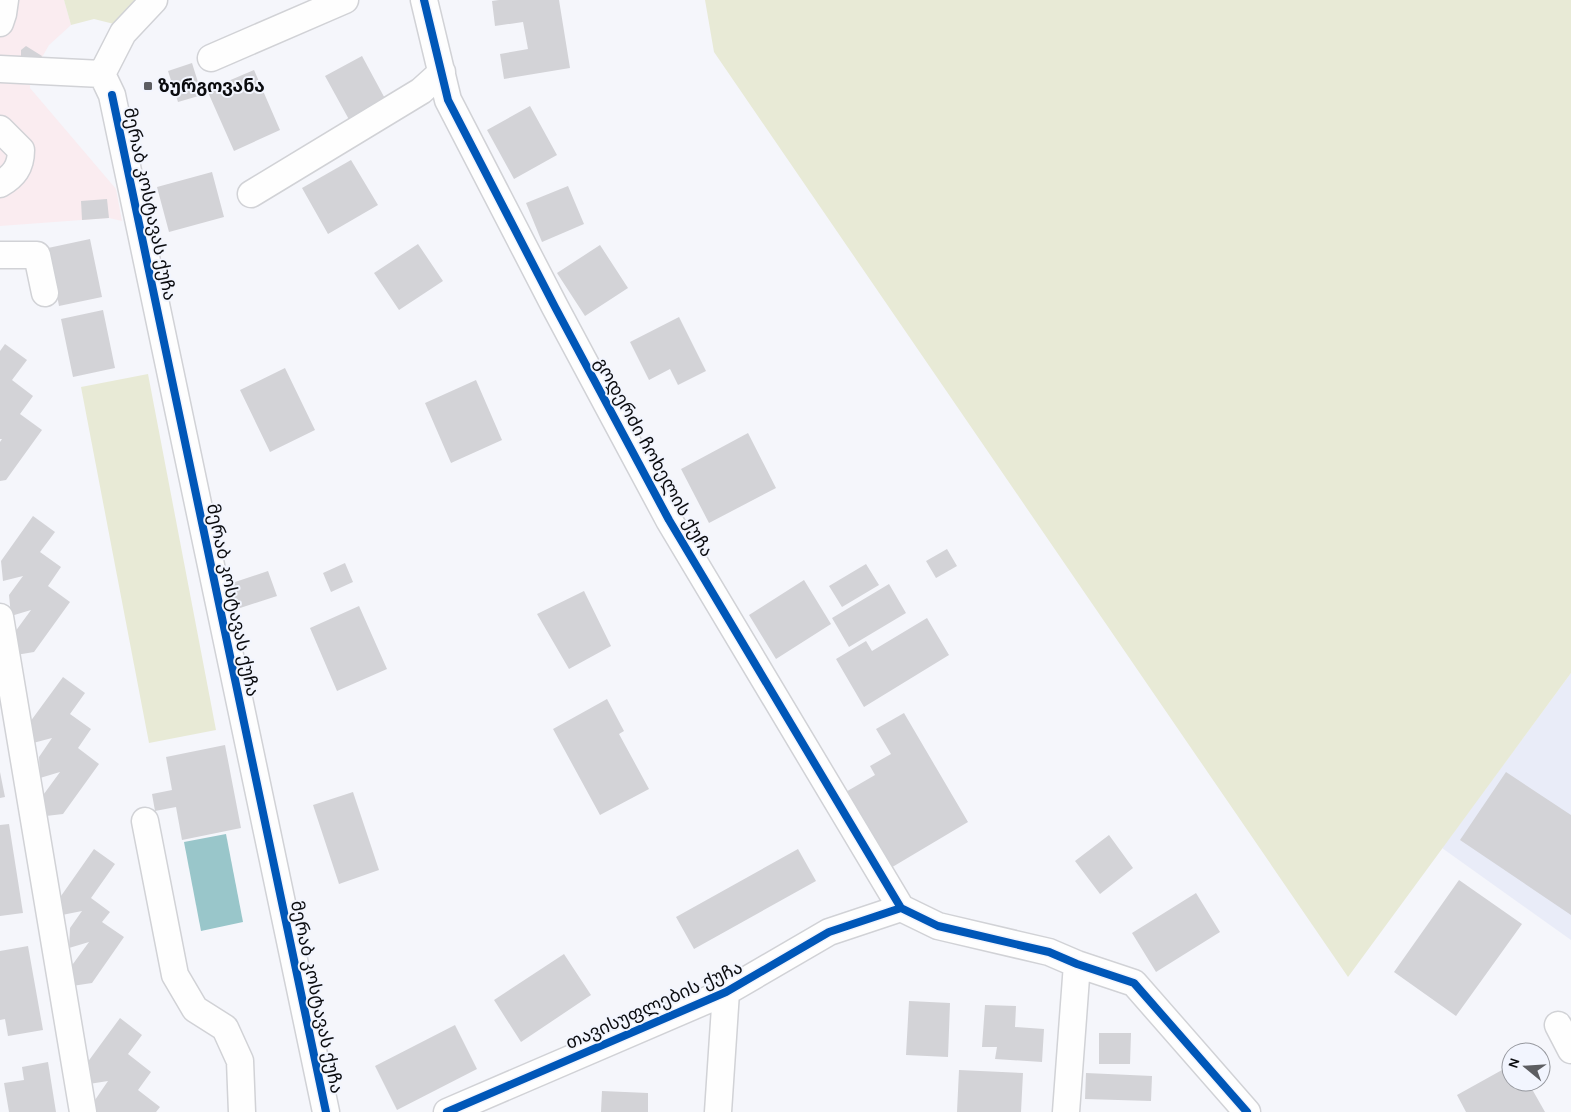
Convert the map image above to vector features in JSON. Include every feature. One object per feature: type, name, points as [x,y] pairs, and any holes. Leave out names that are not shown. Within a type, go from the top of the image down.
[{"type":"street","points":[[0,24],[5,0]]},
{"type":"street","points":[[0,69],[107,84],[123,33],[154,0]]},
{"type":"street","points":[[211,58],[346,0]]},
{"type":"street","name":"გოდერძი ჩოხელის ქუჩა","points":[[424,0],[448,100],[555,307],[669,520],[901,908]]},
{"type":"street","points":[[250,194],[420,91],[442,72]]},
{"type":"street","name":"მერაბ კოსტავას ქუჩა","points":[[107,84],[326,1112]]},
{"type":"street","points":[[0,130],[21,150],[21,158],[17,169],[12,177],[0,184]]},
{"type":"street","points":[[0,255],[37,255],[44,293]]},
{"type":"street","points":[[0,617],[83,1112]]},
{"type":"street","points":[[145,821],[175,974],[195,1009],[224,1028],[240,1061],[242,1112]]},
{"type":"street","points":[[901,908],[938,926],[1049,952],[1077,964],[1134,982],[1246,1112]]},
{"type":"street","name":"თავისუფლების ქუჩა","points":[[446,1112],[726,992],[829,932],[901,908]]},
{"type":"street","points":[[1066,1112],[1077,964]]},
{"type":"street","points":[[718,1112],[726,992]]},
{"type":"street","points":[[1558,1025],[1571,1050]]},
{"type":"shaded area","points":[[0,0],[64,0],[71,25],[49,45],[37,66],[31,71],[30,88],[116,189],[122,221],[109,218],[0,226]]},
{"type":"shaded area","points":[[1571,673],[1571,940],[1442,848]]},
{"type":"green space","points":[[64,0],[147,0],[114,24],[94,19],[71,25]]},
{"type":"green space","points":[[705,0],[1571,0],[1571,673],[1348,977],[714,52]]},
{"type":"green space","points":[[148,374],[216,730],[149,743],[81,387]]},
{"type":"water","points":[[226,834],[243,922],[201,931],[184,842]]},
{"type":"building","points":[[559,0],[570,68],[504,79],[500,54],[528,49],[523,22],[495,26],[492,1]]},
{"type":"building","points":[[26,46],[42,56],[37,66],[21,65],[21,50]]},
{"type":"building","points":[[362,56],[389,106],[352,125],[325,76]]},
{"type":"building","points":[[192,63],[202,95],[178,102],[168,71]]},
{"type":"building","points":[[254,70],[280,130],[234,151],[207,90]]},
{"type":"building","points":[[530,106],[557,155],[514,179],[487,130]]},
{"type":"building","points":[[351,160],[378,205],[328,234],[302,188]]},
{"type":"building","points":[[212,172],[224,217],[169,232],[157,187]]},
{"type":"building","points":[[568,186],[584,224],[542,242],[526,203]]},
{"type":"building","points":[[107,199],[109,218],[82,220],[81,201]]},
{"type":"building","points":[[90,239],[102,297],[59,306],[48,248]]},
{"type":"building","points":[[418,244],[443,281],[399,310],[374,273]]},
{"type":"building","points":[[600,245],[628,288],[585,316],[557,273]]},
{"type":"building","points":[[103,310],[115,368],[73,377],[61,319]]},
{"type":"building","points":[[679,317],[706,371],[678,385],[670,369],[649,380],[630,342]]},
{"type":"building","points":[[5,344],[27,360],[12,380],[33,396],[20,414],[42,430],[6,480],[0,481],[0,442],[2,439],[0,439],[0,351]]},
{"type":"building","points":[[285,368],[315,430],[270,452],[240,390]]},
{"type":"building","points":[[476,380],[502,440],[451,463],[425,403]]},
{"type":"building","points":[[748,433],[776,488],[709,523],[681,469]]},
{"type":"building","points":[[33,516],[55,532],[40,552],[61,567],[48,586],[70,602],[34,652],[16,655],[12,636],[31,610],[11,616],[9,595],[23,576],[3,581],[1,561]]},
{"type":"building","points":[[947,549],[957,566],[936,578],[926,561]]},
{"type":"building","points":[[345,563],[353,582],[331,592],[323,573]]},
{"type":"building","points":[[866,564],[879,585],[842,607],[829,586]]},
{"type":"building","points":[[268,571],[277,596],[231,611],[223,586]]},
{"type":"building","points":[[804,580],[831,624],[776,659],[749,615]]},
{"type":"building","points":[[889,584],[906,613],[849,647],[832,618]]},
{"type":"building","points":[[584,591],[611,646],[569,669],[537,614]]},
{"type":"building","points":[[359,606],[387,669],[337,691],[310,628]]},
{"type":"building","points":[[927,618],[949,655],[864,707],[836,659],[866,641],[872,651]]},
{"type":"building","points":[[63,677],[85,693],[70,714],[91,729],[78,748],[99,764],[63,814],[46,816],[41,798],[60,772],[40,778],[39,757],[52,738],[33,743],[30,722]]},
{"type":"building","points":[[607,699],[624,731],[619,734],[649,789],[600,815],[553,729]]},
{"type":"building","points":[[904,713],[968,822],[889,869],[844,793],[875,775],[870,766],[891,754],[876,729]]},
{"type":"building","points":[[225,745],[241,828],[182,840],[176,807],[155,811],[152,794],[172,790],[166,757]]},
{"type":"building","points":[[0,772],[5,797],[0,798]]},
{"type":"building","points":[[1506,772],[1571,815],[1571,915],[1460,840]]},
{"type":"building","points":[[353,792],[379,870],[339,884],[313,805]]},
{"type":"building","points":[[9,824],[23,913],[0,916],[0,825]]},
{"type":"building","points":[[1109,835],[1133,868],[1100,894],[1075,861]]},
{"type":"building","points":[[94,849],[115,864],[91,898],[110,912],[102,922],[124,937],[92,983],[72,986],[70,968],[89,942],[69,948],[70,928],[82,911],[62,915],[61,896]]},
{"type":"building","points":[[798,849],[816,881],[694,949],[676,917]]},
{"type":"building","points":[[1459,880],[1522,924],[1456,1016],[1394,972]]},
{"type":"building","points":[[1196,893],[1220,932],[1156,972],[1132,933]]},
{"type":"building","points":[[28,946],[43,1030],[8,1036],[5,1019],[0,1020],[0,951]]},
{"type":"building","points":[[564,954],[591,995],[521,1042],[494,1000]]},
{"type":"building","points":[[909,1001],[950,1003],[948,1057],[906,1055]]},
{"type":"building","points":[[985,1005],[1016,1006],[1015,1027],[1044,1029],[1042,1062],[995,1059],[997,1047],[982,1047]]},
{"type":"building","points":[[120,1018],[142,1035],[128,1054],[151,1072],[138,1090],[160,1107],[156,1112],[96,1112],[95,1100],[108,1081],[89,1084],[87,1063]]},
{"type":"building","points":[[455,1025],[477,1069],[397,1110],[375,1066]]},
{"type":"building","points":[[1099,1033],[1131,1033],[1130,1064],[1099,1064]]},
{"type":"building","points":[[48,1062],[56,1112],[9,1112],[4,1083],[24,1080],[22,1067]]},
{"type":"building","points":[[959,1070],[1023,1073],[1021,1112],[957,1112]]},
{"type":"building","points":[[1501,1071],[1501,1092],[1534,1092],[1545,1112],[1466,1112],[1457,1095]]},
{"type":"building","points":[[1086,1073],[1152,1076],[1151,1101],[1085,1099]]},
{"type":"building","points":[[602,1091],[648,1093],[648,1112],[601,1112]]},
{"type":"cycle path","points":[[424,0],[448,100],[555,307],[669,520],[901,908]]},
{"type":"cycle path","points":[[112,95],[326,1112]]},
{"type":"cycle path","points":[[447,1112],[726,992],[829,932],[901,908],[938,926],[1049,952],[1077,964],[1134,983],[1247,1112]]},
{"type":"place","name":"ზურგოვანა","points":[[148,86]]}]
